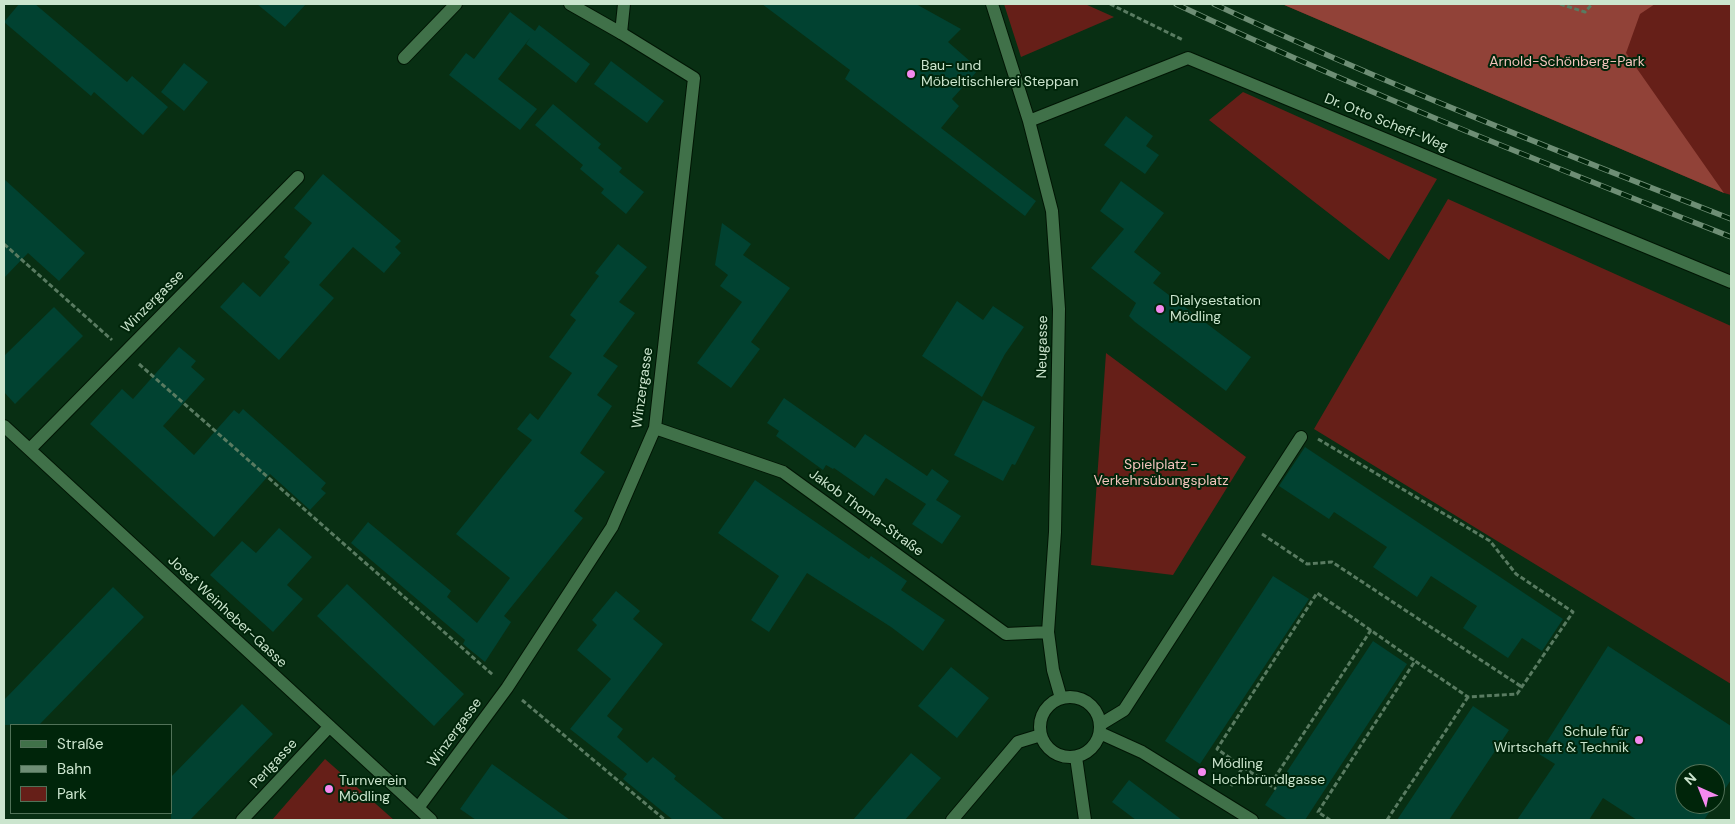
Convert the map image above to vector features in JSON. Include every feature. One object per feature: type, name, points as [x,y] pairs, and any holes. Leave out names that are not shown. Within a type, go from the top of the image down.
[{"type":"street","points":[[404,58],[456,4]]},
{"type":"street","name":"Winzergasse","points":[[418,808],[507,688],[612,527],[655,428],[694,78],[622,33],[570,4]]},
{"type":"street","points":[[622,33],[624,4]]},
{"type":"street","name":"Neugasse","points":[[992,4],[1029,121],[1052,211],[1059,309],[1055,532],[1048,632],[1052,670],[1062,698]]},
{"type":"street","name":"Dr. Otto Scheff-Weg","points":[[1029,121],[1188,58],[1731,282]]},
{"type":"street","name":"Winzergasse","points":[[30,449],[298,177]]},
{"type":"street","name":"Josef Weinheber-Gasse","points":[[4,426],[431,820]]},
{"type":"street","name":"Jakob Thoma-Straße","points":[[655,428],[783,472],[1006,634],[1048,632]]},
{"type":"street","points":[[1101,728],[1124,710],[1301,437]]},
{"type":"street","points":[[1070,697],[1087,701],[1098,715],[1101,728],[1097,742],[1092,749],[1076,757],[1067,758],[1050,750],[1044,744],[1041,735],[1042,717],[1046,709],[1053,702],[1070,697]]},
{"type":"street","name":"Perlgasse","points":[[242,820],[329,727]]},
{"type":"street","points":[[1101,728],[1252,820]]},
{"type":"street","points":[[952,820],[1018,742],[1041,735]]},
{"type":"street","points":[[1076,757],[1084,820]]},
{"type":"path","points":[[1560,4],[1585,12],[1592,4]]},
{"type":"path","points":[[4,244],[507,688],[664,820]]},
{"type":"path","points":[[1276,789],[1216,749],[1317,593],[1468,697],[1517,694],[1573,612],[1516,574],[1490,541],[1320,440],[1301,437]]},
{"type":"path","points":[[1246,523],[1307,564],[1332,562],[1522,687]]},
{"type":"path","points":[[1270,785],[1371,630]]},
{"type":"path","points":[[1330,820],[1318,812],[1415,661]]},
{"type":"path","points":[[1387,820],[1468,697]]},
{"type":"path","points":[[1221,801],[1243,767]]},
{"type":"green space","points":[[1004,4],[1085,4],[1114,17],[1021,57]]},
{"type":"green space","name":"Arnold-Schönberg-Park","points":[[1282,4],[1731,4],[1731,195],[1724,193]]},
{"type":"green space","name":"Arnold-Schönberg-Park","points":[[1282,4],[1655,4],[1640,14],[1626,53],[1724,193]]},
{"type":"green space","points":[[1243,92],[1437,179],[1389,260],[1209,120]]},
{"type":"green space","points":[[1448,199],[1731,326],[1731,684],[1314,429]]},
{"type":"green space","name":"Spielplatz - Verkehrsübungsplatz","points":[[1106,353],[1246,457],[1173,575],[1091,565]]},
{"type":"green space","name":"Turnverein Mödling","points":[[325,759],[394,820],[272,820]]},
{"type":"building","points":[[19,4],[35,4],[127,82],[132,76],[168,107],[143,135],[94,92],[91,96],[4,22]]},
{"type":"building","points":[[257,4],[306,4],[285,27]]},
{"type":"building","points":[[762,4],[916,4],[961,29],[948,42],[979,69],[952,99],[959,106],[941,128],[1036,201],[1025,216],[845,79],[850,70]]},
{"type":"building","points":[[510,12],[535,31],[539,25],[590,64],[576,83],[526,44],[530,38],[498,79],[537,109],[520,130],[449,75],[466,53],[474,59]]},
{"type":"building","points":[[611,61],[664,101],[647,123],[594,84]]},
{"type":"building","points":[[184,63],[208,82],[184,111],[161,92]]},
{"type":"building","points":[[553,104],[601,144],[598,148],[622,168],[619,172],[644,192],[626,214],[601,193],[604,189],[580,169],[583,165],[535,125]]},
{"type":"building","points":[[1126,116],[1153,136],[1146,146],[1159,155],[1145,174],[1104,145]]},
{"type":"building","points":[[323,174],[401,241],[395,247],[401,253],[384,273],[353,247],[319,285],[334,298],[279,360],[220,307],[243,282],[260,297],[290,262],[284,257],[312,223],[294,208]]},
{"type":"building","points":[[4,179],[85,253],[59,281],[28,253],[4,278]]},
{"type":"building","name":"Dialysestation Mödling","points":[[1121,181],[1164,213],[1134,252],[1161,273],[1153,283],[1251,357],[1226,391],[1135,322],[1129,316],[1136,303],[1091,268],[1124,229],[1100,211]]},
{"type":"building","points":[[722,223],[751,244],[743,255],[790,288],[751,342],[760,349],[731,388],[697,363],[742,302],[720,286],[728,275],[715,265]]},
{"type":"building","points":[[618,244],[647,267],[619,302],[635,313],[603,356],[618,366],[597,395],[612,406],[580,453],[605,472],[574,511],[583,518],[504,616],[511,622],[485,662],[463,644],[465,640],[351,543],[368,522],[451,591],[447,597],[477,623],[510,578],[456,534],[532,440],[517,429],[530,413],[538,420],[572,373],[549,357],[576,320],[570,315],[599,276],[595,273]]},
{"type":"building","points":[[957,301],[983,320],[993,306],[1024,327],[1005,354],[982,397],[922,356]]},
{"type":"building","points":[[54,307],[83,336],[15,404],[4,392],[4,356]]},
{"type":"building","points":[[179,347],[196,361],[191,367],[205,379],[163,426],[194,455],[234,410],[239,414],[243,409],[326,483],[321,489],[326,493],[310,510],[270,474],[214,537],[90,424],[122,389],[133,399]]},
{"type":"building","points":[[784,398],[855,448],[865,434],[927,476],[932,469],[949,481],[936,500],[961,516],[942,544],[912,524],[926,504],[886,478],[874,496],[834,468],[826,465],[823,470],[776,436],[779,431],[767,423]]},
{"type":"building","points":[[983,400],[1035,427],[1015,465],[1012,464],[1003,481],[954,455]]},
{"type":"building","points":[[1305,447],[1563,619],[1542,651],[1522,638],[1508,658],[1463,628],[1477,606],[1431,576],[1417,597],[1373,567],[1387,547],[1334,512],[1329,519],[1279,486]]},
{"type":"building","points":[[755,480],[869,559],[871,556],[907,581],[901,590],[945,620],[923,651],[891,627],[807,573],[769,632],[751,620],[779,576],[718,533]]},
{"type":"building","points":[[279,528],[312,557],[287,585],[303,599],[273,632],[210,575],[242,541],[256,553]]},
{"type":"building","points":[[1273,576],[1309,599],[1200,764],[1165,741]]},
{"type":"building","points":[[347,584],[464,694],[434,726],[317,616]]},
{"type":"building","points":[[113,587],[144,617],[40,724],[4,725],[4,700]]},
{"type":"building","points":[[616,591],[640,611],[633,619],[663,644],[607,716],[623,729],[617,737],[647,763],[653,757],[676,776],[674,779],[725,820],[673,820],[623,779],[627,774],[570,729],[611,679],[577,650],[597,625],[592,620]]},
{"type":"building","points":[[1373,641],[1407,664],[1305,820],[1288,820],[1265,805]]},
{"type":"building","name":"Schule für Wirtschaft & Technik","points":[[1608,646],[1731,726],[1731,780],[1725,789],[1725,764],[1675,764],[1675,814],[1708,814],[1704,820],[1637,820],[1603,798],[1589,820],[1517,820],[1555,764],[1539,754]]},
{"type":"building","points":[[951,667],[989,698],[957,738],[918,706]]},
{"type":"building","points":[[242,704],[273,734],[190,820],[171,820],[172,776]]},
{"type":"building","points":[[1473,706],[1509,730],[1449,820],[1397,820]]},
{"type":"building","points":[[911,753],[941,778],[905,820],[853,820]]},
{"type":"building","points":[[492,764],[570,820],[476,820],[460,809]]},
{"type":"building","points":[[1129,780],[1182,820],[1136,820],[1112,802]]},
{"type":"railway","points":[[1176,4],[1382,96],[1731,237]]},
{"type":"railway","points":[[1214,4],[1406,89],[1731,219]]},
{"type":"place","name":"Bau- und Möbeltischlerei Steppan","points":[[911,74]]},
{"type":"place","name":"Dialysestation Mödling","points":[[1160,309]]},
{"type":"place","name":"Schule für Wirtschaft & Technik","points":[[1639,740]]},
{"type":"place","name":"Mödling Hochbründlgasse","points":[[1202,772]]},
{"type":"place","name":"Turnverein Mödling","points":[[329,789]]}]
